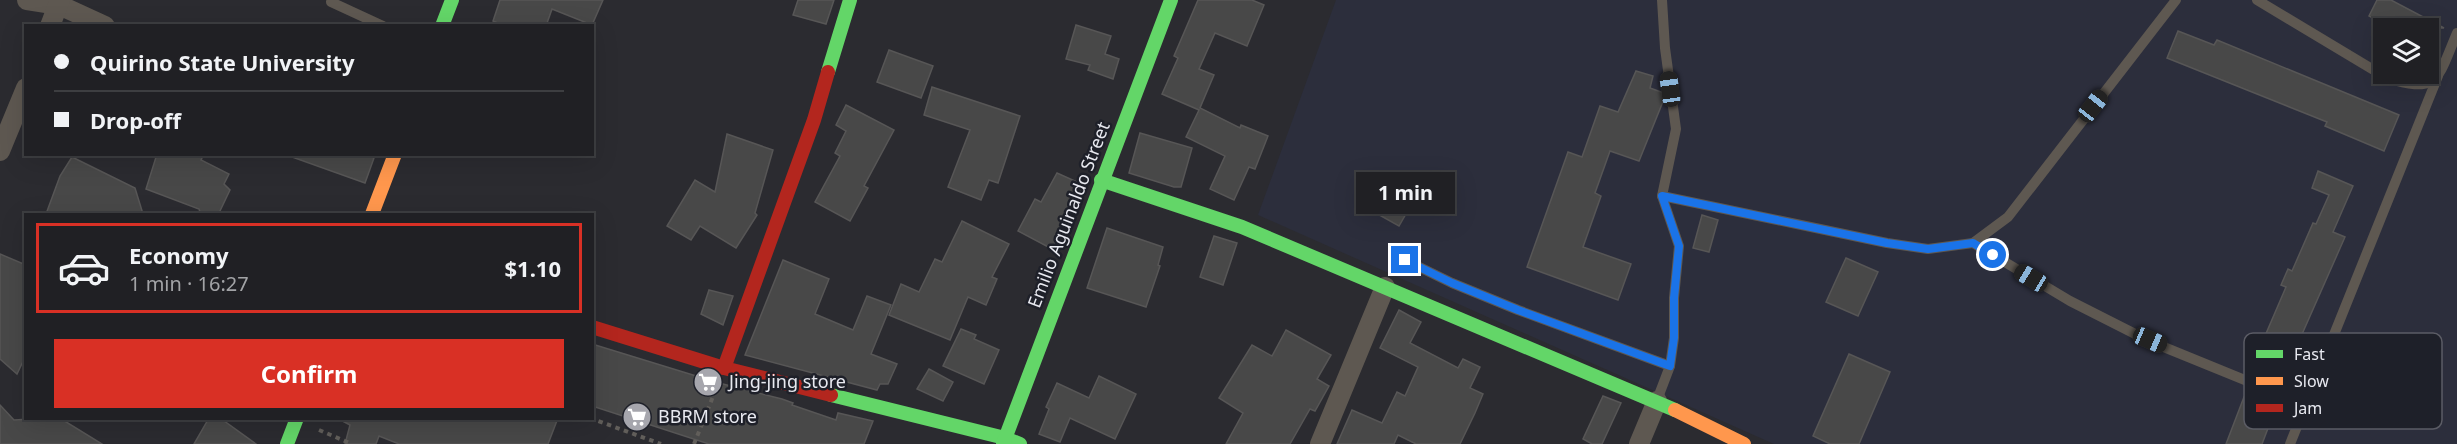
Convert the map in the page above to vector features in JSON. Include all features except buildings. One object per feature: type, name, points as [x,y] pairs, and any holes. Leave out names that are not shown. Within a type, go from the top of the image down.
[{"type":"street","points":[[27,0],[59,3],[101,24]]},
{"type":"street","points":[[724,368],[814,120],[849,0]]},
{"type":"street","name":"Emilio Aguinaldo Street","points":[[1004,441],[1170,0]]},
{"type":"street","points":[[52,24],[59,3]]},
{"type":"street","points":[[442,24],[447,3]]},
{"type":"street","points":[[0,151],[24,93]]},
{"type":"street","points":[[372,213],[394,156]]},
{"type":"street","points":[[1101,180],[1242,227],[1656,402],[1744,444]]},
{"type":"street","points":[[1320,444],[1385,287]]},
{"type":"street","points":[[594,328],[724,368],[1020,444]]},
{"type":"street","points":[[1639,444],[1656,402]]},
{"type":"street","points":[[288,444],[297,420]]},
{"type":"lane","points":[[333,0],[331,2],[379,24]]},
{"type":"lane","points":[[1656,402],[1670,366],[1674,338],[1674,298],[1679,246],[1662,196],[1676,129],[1665,48],[1662,0]]},
{"type":"lane","points":[[1662,196],[1887,243],[1928,249],[1973,243],[2008,217],[2176,0]]},
{"type":"lane","points":[[2257,0],[2373,70]]},
{"type":"lane","points":[[2439,74],[2457,33]]},
{"type":"lane","points":[[2406,84],[2427,84]]},
{"type":"lane","points":[[2335,333],[2435,84]]},
{"type":"lane","points":[[1973,243],[2070,301],[2140,336],[2244,379]]},
{"type":"lane","points":[[1405,260],[1452,283],[1518,310],[1670,366]]},
{"type":"lane","points":[[2290,444],[2296,429]]},
{"type":"path","points":[[694,444],[724,368]]},
{"type":"path","points":[[594,419],[661,444]]},
{"type":"path","points":[[297,420],[352,444]]},
{"type":"shaded area","points":[[1336,0],[2457,0],[2457,444],[1774,444],[1258,215]]},
{"type":"traffic: fast","points":[[443,24],[452,0]]},
{"type":"traffic: fast","points":[[828,72],[850,0]]},
{"type":"traffic: fast","points":[[1003,444],[1171,0]]},
{"type":"traffic: fast","points":[[1101,180],[1242,227],[1675,410]]},
{"type":"traffic: fast","points":[[831,395],[1005,438],[1020,444]]},
{"type":"traffic: fast","points":[[287,444],[296,420]]},
{"type":"traffic: slow","points":[[372,213],[394,156]]},
{"type":"traffic: slow","points":[[1675,410],[1744,444]]},
{"type":"traffic: jam","points":[[724,368],[814,120],[828,72]]},
{"type":"traffic: jam","points":[[594,328],[724,368],[831,395]]},
{"type":"place","name":"Jing-jing store","points":[[708,382]]},
{"type":"place","name":"BBRM store","points":[[637,417]]},
{"type":"route","points":[[1405,260],[1452,283],[1518,310],[1670,366],[1674,338],[1674,298],[1679,246],[1662,196],[1887,243],[1928,249],[1973,243],[1993,255]]}]
